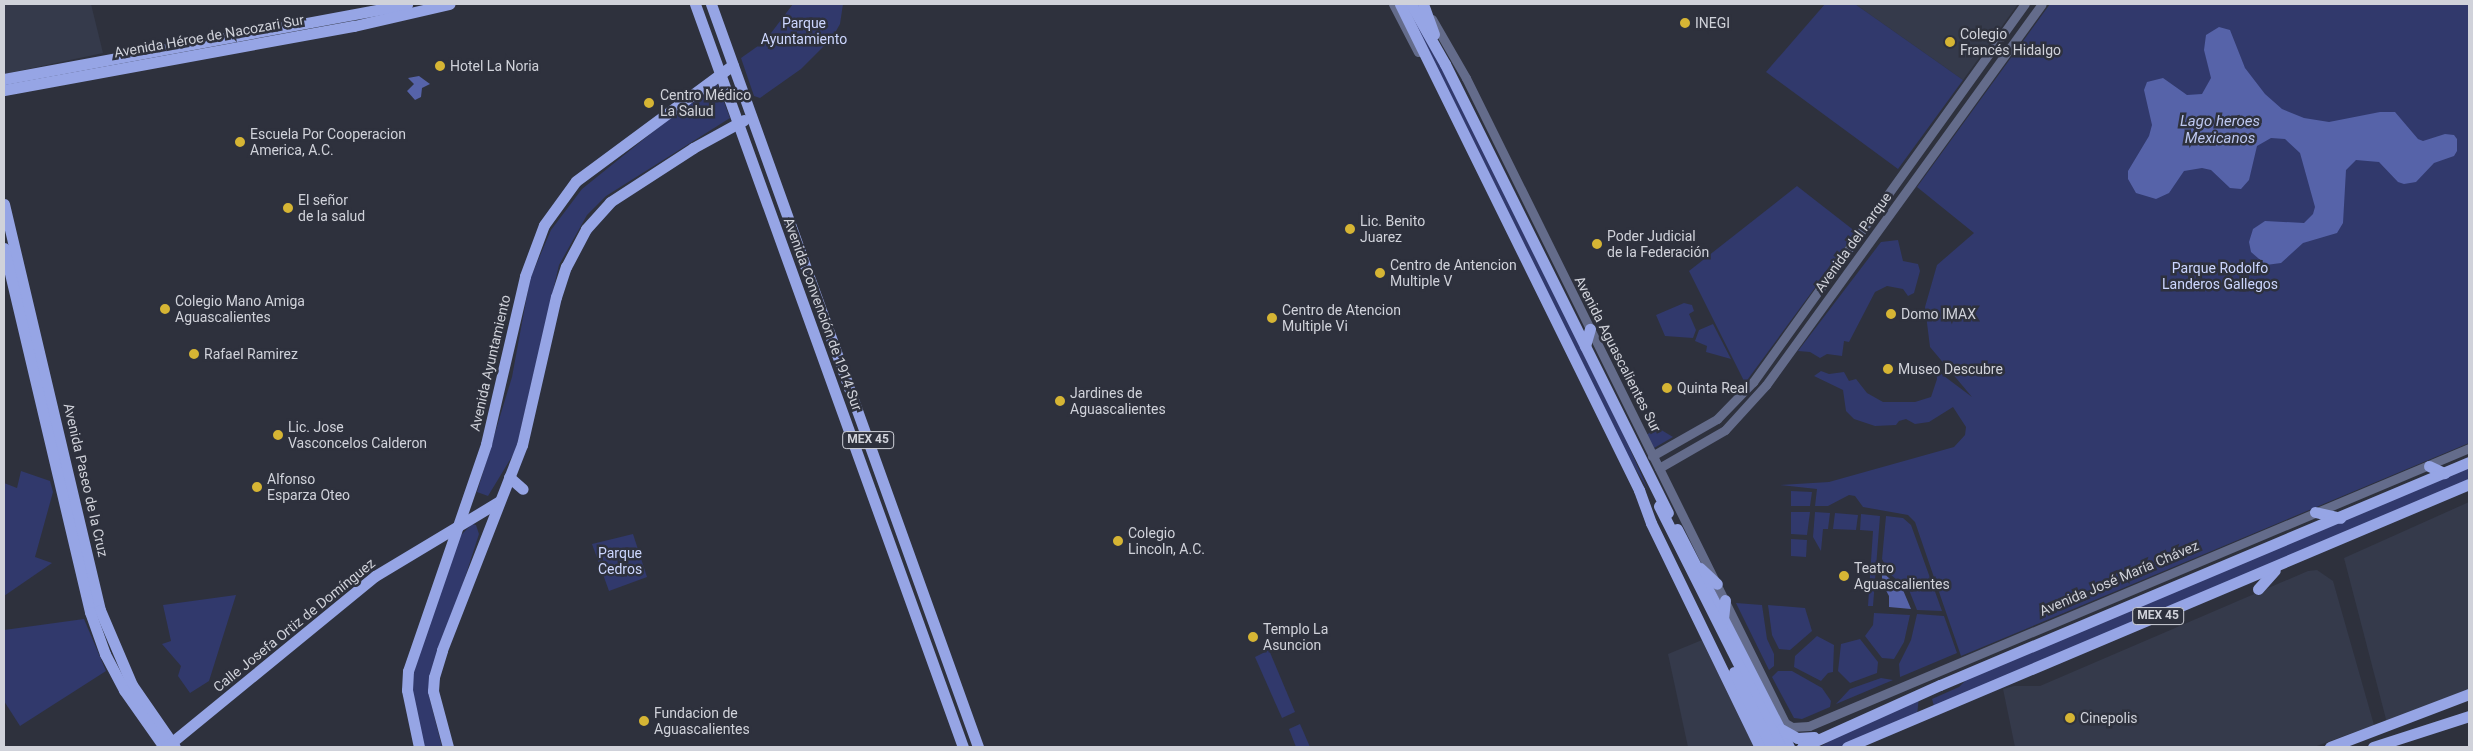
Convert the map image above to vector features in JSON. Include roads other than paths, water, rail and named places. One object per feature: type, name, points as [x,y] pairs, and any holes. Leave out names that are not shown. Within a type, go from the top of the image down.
[{"type":"main road","name":"Avenida Héroe de Nacozari Sur","points":[[4,79],[408,4]]},
{"type":"main road","name":"Avenida Héroe de Nacozari Sur","points":[[4,90],[354,26],[449,4]]},
{"type":"main road","name":"Avenida Convención de 1914 Sur","points":[[695,4],[963,747]]},
{"type":"main road","name":"Avenida Convención de 1914 Sur","points":[[710,4],[978,747]]},
{"type":"main road","points":[[1412,6],[1429,69],[1647,507],[1671,548],[1771,747]]},
{"type":"main road","name":"Avenida Aguascalientes Sur","points":[[1412,6],[1533,229],[1659,506],[1780,747]]},
{"type":"main road","name":"Avenida Ayuntamiento","points":[[419,747],[407,690],[408,671],[454,531],[486,444],[526,276],[544,225],[576,180],[733,65]]},
{"type":"main road","points":[[448,747],[433,691],[434,677],[498,502],[522,444],[556,297],[566,267],[586,229],[610,202],[751,116]]},
{"type":"main road","name":"Avenida Paseo de la Cruz","points":[[4,204],[100,610],[132,684],[169,746]]},
{"type":"main road","name":"Avenida Paseo de la Cruz","points":[[4,248],[90,612],[105,654],[124,690],[169,746]]},
{"type":"main road","points":[[1585,346],[1590,329]]},
{"type":"main road","name":"Avenida Aguascalientes Sur","points":[[1635,451],[1757,685],[1780,721],[1789,747]]},
{"type":"main road","name":"MEX 45","points":[[1802,747],[1967,674],[2469,462]]},
{"type":"main road","points":[[2430,466],[2444,473]]},
{"type":"main road","points":[[509,477],[523,489]]},
{"type":"main road","name":"MEX 45","points":[[1847,747],[2469,484]]},
{"type":"main road","name":"Calle Josefa Ortiz de Domínguez","points":[[169,746],[375,576],[454,531],[498,502]]},
{"type":"main road","points":[[1647,507],[1651,523],[1759,746]]},
{"type":"main road","points":[[2316,512],[2340,518]]},
{"type":"main road","points":[[1694,561],[1717,584]]},
{"type":"main road","points":[[2258,590],[2284,563]]},
{"type":"main road","points":[[1723,619],[1725,600]]},
{"type":"main road","points":[[1729,685],[1745,696],[1754,691],[1757,685]]},
{"type":"main road","points":[[1921,716],[1923,703],[1937,687]]},
{"type":"main road","points":[[2330,747],[2469,694]]},
{"type":"main road","points":[[2373,747],[2469,716]]},
{"type":"main road","points":[[1780,721],[1797,738],[1826,735]]},
{"type":"street","points":[[1392,4],[1429,69]]},
{"type":"street","name":"Avenida del Parque","points":[[1652,456],[1717,419],[1753,382],[2025,4]]},
{"type":"street","name":"Avenida del Parque","points":[[1659,468],[1724,430],[1766,385],[2042,4]]},
{"type":"street","name":"Avenida Aguascalientes Sur","points":[[1412,6],[1466,78],[1533,229],[1590,329],[1725,600],[1780,721]]},
{"type":"street","name":"Avenida José María Chávez","points":[[1780,721],[1792,728],[1803,727],[1935,674],[2469,448]]},
{"type":"street","points":[[1961,662],[1967,674]]},
{"type":"street","points":[[1935,674],[1937,687]]},
{"type":"water","name":"Lago heroes Mexicanos","points":[[2219,27],[2230,30],[2245,68],[2265,94],[2282,109],[2304,118],[2329,122],[2380,112],[2395,112],[2418,139],[2423,141],[2445,134],[2454,135],[2457,139],[2457,151],[2454,156],[2434,163],[2416,182],[2404,184],[2398,182],[2379,162],[2356,160],[2346,170],[2343,223],[2337,233],[2303,243],[2281,263],[2266,265],[2251,252],[2249,242],[2253,229],[2265,221],[2304,223],[2313,214],[2315,207],[2300,153],[2285,139],[2271,138],[2257,146],[2249,180],[2241,189],[2230,188],[2211,170],[2202,168],[2184,171],[2169,193],[2156,199],[2136,193],[2128,179],[2128,171],[2149,136],[2152,125],[2144,90],[2147,82],[2163,78],[2187,95],[2202,94],[2211,78],[2204,50],[2206,35]]},
{"type":"water","points":[[419,76],[430,84],[422,88],[421,97],[415,100],[407,91],[414,84],[408,78]]},
{"type":"water","points":[[1882,572],[1903,590],[1911,609],[1889,607],[1889,596],[1882,583]]},
{"type":"place","name":"INEGI","points":[[1685,23]]},
{"type":"place","name":"Colegio Francés Hidalgo","points":[[1950,42]]},
{"type":"place","name":"Hotel La Noria","points":[[440,66]]},
{"type":"place","name":"Centro Médico La Salud","points":[[649,103]]},
{"type":"place","name":"Escuela Por Cooperacion America, A.C.","points":[[240,142]]},
{"type":"place","name":"El señor de la salud","points":[[288,208]]},
{"type":"place","name":"Lic. Benito Juarez","points":[[1350,229]]},
{"type":"place","name":"Poder Judicial de la Federación","points":[[1597,244]]},
{"type":"place","name":"Centro de Antencion Multiple V","points":[[1380,273]]},
{"type":"place","name":"Colegio Mano Amiga Aguascalientes","points":[[165,309]]},
{"type":"place","name":"Domo IMAX","points":[[1891,314]]},
{"type":"place","name":"Centro de Atencion Multiple Vi","points":[[1272,318]]},
{"type":"place","name":"Rafael Ramirez","points":[[194,354]]},
{"type":"place","name":"Museo Descubre","points":[[1888,369]]},
{"type":"place","name":"Quinta Real","points":[[1667,388]]},
{"type":"place","name":"Jardines de Aguascalientes","points":[[1060,401]]},
{"type":"place","name":"Lic. Jose Vasconcelos Calderon","points":[[278,435]]},
{"type":"place","name":"Alfonso Esparza Oteo","points":[[257,487]]},
{"type":"place","name":"Colegio Lincoln, A.C.","points":[[1118,541]]},
{"type":"place","name":"Teatro Aguascalientes","points":[[1844,576]]},
{"type":"place","name":"Templo La Asuncion","points":[[1253,637]]},
{"type":"place","name":"Cinepolis","points":[[2070,718]]},
{"type":"place","name":"Fundacion de Aguascalientes","points":[[644,721]]},
{"type":"park label","name":"Parque Ayuntamiento","points":[[804,32]]},
{"type":"park label","name":"Parque Rodolfo Landeros Gallegos","points":[[2220,276]]},
{"type":"park label","name":"Parque Cedros","points":[[620,562]]}]
